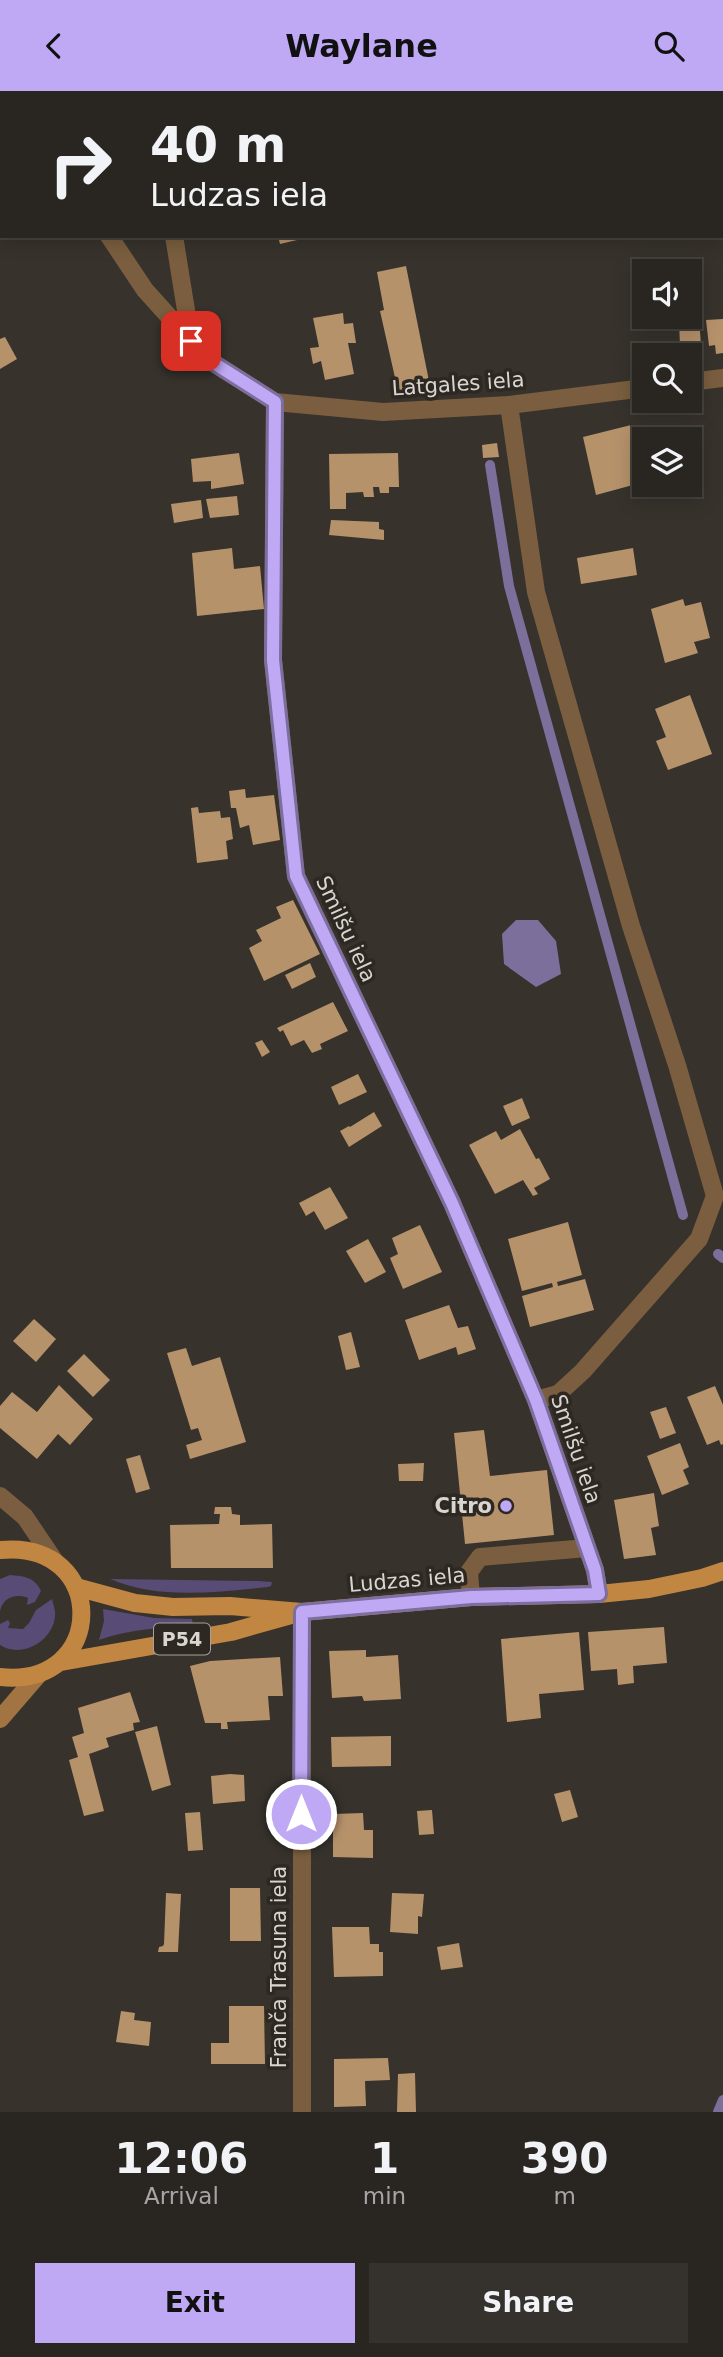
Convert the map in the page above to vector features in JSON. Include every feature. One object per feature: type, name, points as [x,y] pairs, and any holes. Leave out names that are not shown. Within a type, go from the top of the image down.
[{"type":"main road","points":[[0,1550],[19,1548],[38,1552],[54,1560],[67,1572],[76,1587]]},
{"type":"main road","name":"Ludzas iela","points":[[76,1587],[135,1603],[173,1607],[230,1606],[302,1612],[471,1597],[599,1594],[649,1589],[723,1571]]},
{"type":"main road","name":"P54","points":[[0,1677],[18,1679],[38,1675],[61,1662],[79,1634],[81,1602],[76,1587]]},
{"type":"main road","name":"Ludzas iela","points":[[61,1662],[230,1632],[302,1612]]},
{"type":"main road","name":"P54","points":[[0,1719],[38,1675]]},
{"type":"street","points":[[110,238],[145,290],[212,362],[275,402]]},
{"type":"street","points":[[174,238],[191,341]]},
{"type":"street","points":[[702,381],[723,378]]},
{"type":"street","name":"Latgales iela","points":[[275,402],[383,412],[509,405],[632,390]]},
{"type":"street","name":"Smilšu iela","points":[[275,402],[273,660],[296,876],[452,1203],[536,1400],[595,1570],[599,1594]]},
{"type":"street","points":[[509,405],[536,592],[631,926],[677,1065],[715,1196],[699,1239],[583,1371],[558,1394],[536,1400]]},
{"type":"street","points":[[0,1496],[25,1517],[54,1560]]},
{"type":"street","points":[[471,1597],[469,1572],[481,1557],[587,1548]]},
{"type":"street","name":"Franča Trasuna iela","points":[[302,1612],[302,2112]]},
{"type":"shaded area","points":[[516,920],[538,920],[556,941],[561,974],[536,987],[504,964],[502,934]]},
{"type":"shaded area","points":[[10,1575],[32,1580],[41,1591],[35,1602],[27,1605],[28,1598],[10,1598],[0,1611],[0,1579]]},
{"type":"shaded area","points":[[110,1579],[272,1582],[268,1587],[188,1593],[148,1590]]},
{"type":"shaded area","points":[[52,1599],[55,1614],[53,1625],[43,1640],[27,1649],[9,1649],[0,1645],[0,1624],[8,1620],[8,1628],[23,1629],[36,1610]]},
{"type":"shaded area","points":[[103,1609],[154,1618],[192,1619],[193,1625],[133,1631],[99,1640],[104,1621]]},
{"type":"building","points":[[278,238],[306,238],[280,244]]},
{"type":"building","points":[[406,266],[430,386],[398,391],[380,311],[384,310],[377,272]]},
{"type":"building","points":[[343,313],[344,324],[353,323],[356,343],[348,343],[354,374],[325,380],[321,361],[313,364],[310,348],[319,347],[313,318]]},
{"type":"building","points":[[723,319],[723,353],[716,354],[715,345],[709,346],[706,320]]},
{"type":"building","points":[[679,329],[700,329],[701,343],[680,343]]},
{"type":"building","points":[[5,337],[17,359],[0,369],[0,339]]},
{"type":"building","points":[[631,425],[632,485],[596,495],[583,437]]},
{"type":"building","points":[[497,443],[499,457],[483,458],[482,445]]},
{"type":"building","points":[[239,453],[244,484],[211,489],[211,481],[193,482],[191,459]]},
{"type":"building","points":[[398,453],[399,487],[389,487],[389,493],[380,493],[379,487],[373,487],[374,497],[364,497],[363,492],[346,493],[346,509],[330,509],[329,454]]},
{"type":"building","points":[[237,496],[239,515],[210,518],[206,499]]},
{"type":"building","points":[[201,500],[203,518],[174,523],[171,504]]},
{"type":"building","points":[[331,520],[379,522],[379,529],[384,530],[384,540],[329,535]]},
{"type":"building","points":[[232,548],[234,569],[260,566],[264,609],[197,616],[192,553]]},
{"type":"building","points":[[633,548],[637,575],[581,584],[577,558]]},
{"type":"building","points":[[683,599],[685,606],[701,602],[710,638],[694,642],[698,653],[665,663],[651,609]]},
{"type":"building","points":[[690,695],[712,754],[668,770],[656,741],[666,737],[655,709]]},
{"type":"building","points":[[245,789],[246,798],[274,795],[280,840],[253,845],[249,825],[240,828],[236,808],[231,808],[229,791]]},
{"type":"building","points":[[198,807],[199,813],[220,811],[221,818],[230,817],[233,839],[226,841],[228,859],[197,863],[191,808]]},
{"type":"building","points":[[293,900],[320,954],[264,981],[249,948],[262,941],[256,930],[281,918],[276,907]]},
{"type":"building","points":[[310,963],[316,977],[292,989],[285,975]]},
{"type":"building","points":[[333,1002],[348,1031],[320,1044],[322,1049],[312,1053],[304,1040],[291,1046],[283,1030],[280,1032],[277,1028]]},
{"type":"building","points":[[262,1040],[270,1052],[262,1057],[255,1043]]},
{"type":"building","points":[[358,1074],[367,1092],[339,1105],[331,1087]]},
{"type":"building","points":[[522,1098],[530,1118],[512,1126],[503,1106]]},
{"type":"building","points":[[374,1112],[382,1126],[349,1147],[340,1131]]},
{"type":"building","points":[[520,1129],[550,1179],[534,1188],[538,1194],[533,1196],[523,1180],[495,1194],[469,1145],[496,1131],[501,1140]]},
{"type":"building","points":[[330,1187],[348,1218],[325,1230],[314,1211],[306,1216],[299,1203]]},
{"type":"building","points":[[568,1222],[582,1275],[557,1282],[558,1286],[585,1279],[594,1310],[530,1327],[522,1296],[553,1287],[552,1283],[522,1291],[508,1239]]},
{"type":"building","points":[[420,1225],[442,1272],[403,1289],[390,1258],[398,1254],[392,1238]]},
{"type":"building","points":[[368,1239],[386,1272],[365,1283],[346,1251]]},
{"type":"building","points":[[449,1305],[458,1328],[468,1326],[476,1349],[458,1355],[456,1347],[419,1360],[405,1320]]},
{"type":"building","points":[[34,1319],[56,1339],[36,1362],[13,1341]]},
{"type":"building","points":[[351,1332],[360,1367],[346,1370],[338,1336]]},
{"type":"building","points":[[186,1348],[192,1366],[220,1357],[246,1442],[190,1459],[186,1445],[202,1440],[198,1428],[191,1430],[167,1353]]},
{"type":"building","points":[[84,1354],[110,1380],[93,1397],[67,1371]]},
{"type":"building","points":[[59,1385],[93,1419],[70,1445],[58,1434],[37,1459],[0,1428],[0,1406],[12,1392],[37,1412]]},
{"type":"building","points":[[715,1386],[723,1405],[723,1444],[721,1445],[719,1440],[707,1445],[687,1397]]},
{"type":"building","points":[[666,1407],[676,1433],[660,1439],[650,1412]]},
{"type":"building","name":"Citro","points":[[484,1430],[490,1476],[547,1470],[554,1535],[465,1544],[454,1433]]},
{"type":"building","points":[[680,1443],[689,1467],[683,1470],[689,1484],[662,1495],[647,1456]]},
{"type":"building","points":[[140,1455],[150,1489],[136,1493],[126,1459]]},
{"type":"building","points":[[424,1463],[423,1481],[399,1481],[398,1464]]},
{"type":"building","points":[[654,1493],[659,1526],[651,1528],[656,1555],[624,1559],[614,1500]]},
{"type":"building","points":[[215,1507],[231,1507],[232,1514],[240,1515],[240,1525],[272,1524],[273,1568],[171,1568],[170,1525],[219,1524],[220,1514],[214,1514]]},
{"type":"building","points":[[664,1627],[667,1663],[633,1666],[634,1683],[618,1685],[617,1669],[591,1671],[588,1632]]},
{"type":"building","points":[[579,1632],[584,1690],[539,1694],[541,1718],[507,1722],[501,1639]]},
{"type":"building","points":[[366,1650],[366,1657],[398,1655],[401,1699],[364,1701],[362,1696],[332,1698],[329,1651]]},
{"type":"building","points":[[280,1657],[283,1696],[268,1696],[270,1720],[227,1722],[228,1729],[221,1729],[221,1723],[205,1723],[190,1666],[210,1661]]},
{"type":"building","points":[[130,1692],[140,1722],[133,1723],[134,1730],[106,1738],[109,1747],[89,1754],[104,1811],[84,1816],[69,1760],[78,1757],[72,1737],[84,1733],[78,1708]]},
{"type":"building","points":[[157,1726],[171,1785],[152,1791],[135,1732]]},
{"type":"building","points":[[391,1736],[391,1766],[332,1767],[331,1737]]},
{"type":"building","points":[[244,1775],[245,1801],[213,1804],[211,1776]]},
{"type":"building","points":[[570,1790],[578,1817],[562,1822],[554,1794]]},
{"type":"building","points":[[432,1810],[434,1834],[419,1835],[417,1811]]},
{"type":"building","points":[[200,1812],[203,1850],[188,1851],[185,1813]]},
{"type":"building","points":[[363,1813],[364,1830],[373,1830],[373,1858],[333,1857],[333,1814]]},
{"type":"building","points":[[230,1888],[260,1888],[261,1941],[230,1941]]},
{"type":"building","points":[[166,1893],[181,1894],[178,1952],[158,1952],[159,1947],[164,1944]]},
{"type":"building","points":[[392,1893],[424,1894],[422,1917],[418,1916],[418,1934],[390,1932]]},
{"type":"building","points":[[332,1927],[369,1927],[370,1944],[379,1944],[379,1952],[383,1952],[383,1976],[334,1977]]},
{"type":"building","points":[[459,1943],[463,1967],[441,1970],[437,1947]]},
{"type":"building","points":[[229,2006],[264,2006],[265,2064],[211,2064],[211,2043],[229,2043]]},
{"type":"building","points":[[121,2011],[135,2013],[134,2020],[151,2022],[149,2046],[116,2042]]},
{"type":"building","points":[[388,2058],[390,2080],[365,2081],[366,2106],[334,2107],[334,2059]]},
{"type":"building","points":[[415,2073],[416,2112],[397,2112],[398,2074]]},
{"type":"waterway","points":[[490,465],[509,586],[683,1215]]},
{"type":"waterway","points":[[718,1254],[723,1258]]},
{"type":"waterway","points":[[718,2112],[723,2100]]},
{"type":"place","name":"Citro","points":[[506,1506]]},
{"type":"route","points":[[191,341],[212,362],[275,402],[273,660],[296,876],[452,1203],[536,1400],[595,1570],[599,1594],[471,1597],[302,1612],[301,1814]]}]
